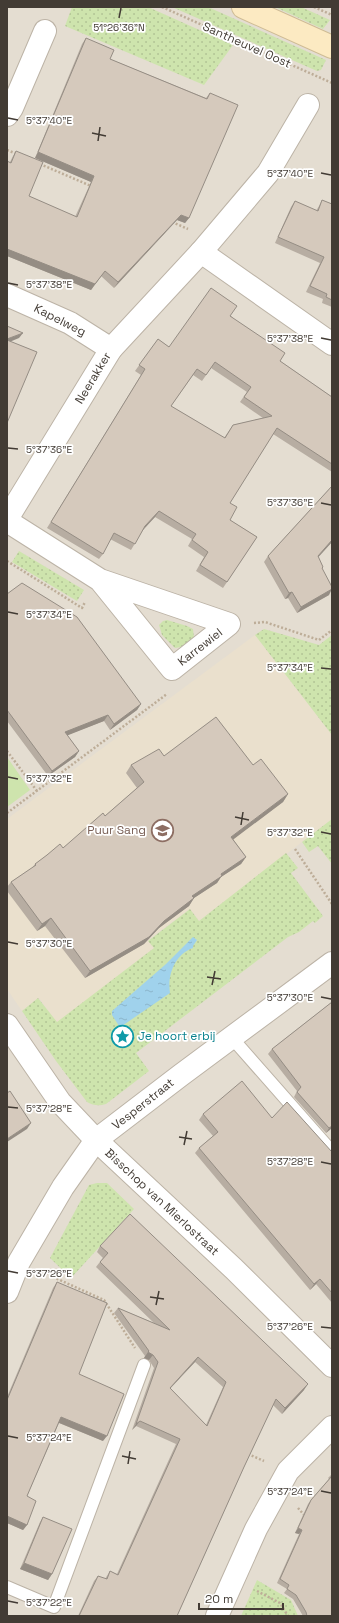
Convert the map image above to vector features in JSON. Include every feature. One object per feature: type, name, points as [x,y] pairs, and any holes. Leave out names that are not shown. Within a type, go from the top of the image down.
[{"type":"street","points":[[243,7],[332,47]]},
{"type":"street","points":[[7,115],[12,108],[45,31]]},
{"type":"street","name":"Neerakker","points":[[7,520],[111,349],[206,246],[268,173],[308,105]]},
{"type":"street","points":[[206,246],[332,344]]},
{"type":"street","name":"Kapelweg","points":[[7,295],[70,323],[111,349]]},
{"type":"street","name":"Karrewiel","points":[[7,520],[100,580],[229,624]]},
{"type":"street","name":"Karrewiel","points":[[100,580],[172,669],[229,624]]},
{"type":"street","name":"Vesperstraat","points":[[7,1292],[19,1262],[63,1187],[96,1140],[332,963]]},
{"type":"street","name":"Bisschop van Mierlostraat","points":[[7,1025],[60,1102],[96,1140],[234,1269],[332,1366]]},
{"type":"street","points":[[217,1616],[256,1530],[283,1479],[332,1427]]},
{"type":"lane","points":[[232,1038],[327,1146]]},
{"type":"lane","points":[[7,1587],[54,1608],[144,1365]]},
{"type":"path","name":"Santheuvel Oost","points":[[162,7],[332,83]]},
{"type":"path","points":[[314,7],[332,15]]},
{"type":"path","points":[[7,150],[22,156]]},
{"type":"path","points":[[36,163],[94,188]]},
{"type":"path","points":[[171,222],[206,246]]},
{"type":"path","points":[[7,562],[82,608],[100,580]]},
{"type":"path","points":[[229,624],[264,622],[319,640],[332,630]]},
{"type":"path","points":[[7,813],[170,692],[172,669]]},
{"type":"path","points":[[7,751],[37,791]]},
{"type":"path","points":[[295,849],[332,904]]},
{"type":"path","points":[[19,1262],[104,1300],[140,1355],[144,1365]]},
{"type":"path","points":[[244,1453],[283,1479],[305,1516]]},
{"type":"path","points":[[233,1580],[280,1603],[288,1616]]},
{"type":"shaded area","points":[[7,7],[332,7],[332,1616],[7,1616]]},
{"type":"shaded area","name":"Puur Sang","points":[[255,635],[332,735],[332,819],[199,921],[190,909],[148,940],[154,948],[57,1023],[39,998],[22,1011],[7,989],[7,819]]},
{"type":"green space","points":[[72,7],[148,7],[233,45],[204,85],[65,26]]},
{"type":"green space","points":[[172,7],[208,7],[326,60],[321,70],[317,71]]},
{"type":"green space","points":[[275,7],[301,7],[330,20],[323,29]]},
{"type":"green space","points":[[19,551],[84,590],[77,601],[12,562]]},
{"type":"green space","points":[[167,620],[193,629],[194,638],[181,647],[175,648],[162,635],[159,625],[163,621]]},
{"type":"green space","points":[[264,629],[319,645],[332,635],[332,735],[255,635]]},
{"type":"green space","points":[[7,757],[30,790],[7,807]]},
{"type":"green space","points":[[332,819],[332,864],[318,846],[309,852],[302,842]]},
{"type":"green space","points":[[286,853],[298,868],[291,873],[323,916],[315,923],[313,921],[299,932],[288,937],[136,1053],[149,1071],[106,1104],[96,1105],[87,1102],[56,1061],[22,1011],[38,998],[57,1022],[154,948],[148,941],[190,909],[199,921]]},
{"type":"green space","points":[[107,1183],[134,1209],[71,1278],[50,1258],[89,1185]]},
{"type":"green space","points":[[257,1580],[291,1600],[298,1616],[241,1616]]},
{"type":"water","points":[[193,937],[197,940],[193,948],[181,955],[171,972],[169,986],[170,993],[122,1026],[119,1026],[112,1015],[112,1011],[166,964]]},
{"type":"building","points":[[86,38],[114,50],[110,59],[207,99],[210,93],[238,105],[189,218],[181,215],[118,282],[105,271],[95,284],[7,249],[7,161],[11,163],[16,151],[43,162],[29,196],[77,217],[94,176],[38,152]]},
{"type":"building","points":[[322,200],[332,204],[332,300],[326,297],[327,294],[310,286],[324,257],[278,237],[295,201],[318,211]]},
{"type":"building","points":[[211,288],[237,306],[230,316],[285,353],[280,361],[332,397],[332,464],[277,428],[230,503],[237,507],[230,520],[257,537],[227,582],[200,565],[208,552],[192,540],[196,534],[159,511],[145,526],[135,544],[114,533],[103,554],[51,522],[145,369],[139,365],[158,339],[169,347]],"holes":[[[215,362],[251,387],[244,397],[272,416],[233,425],[225,438],[171,406],[197,369],[206,375]]]},
{"type":"building","points":[[7,326],[23,333],[7,339]]},
{"type":"building","points":[[7,340],[37,352],[7,423]]},
{"type":"building","points":[[332,486],[332,540],[318,556],[332,589],[301,607],[292,592],[289,593],[268,556]]},
{"type":"building","points":[[22,583],[77,617],[141,704],[114,724],[108,715],[65,732],[79,751],[52,771],[7,710],[7,594]]},
{"type":"building","points":[[216,717],[253,765],[261,759],[288,794],[231,837],[246,857],[221,874],[222,876],[192,896],[194,898],[164,921],[149,937],[90,971],[51,918],[42,924],[11,882],[36,865],[35,864],[60,844],[63,848],[103,813],[105,816],[144,782],[131,765],[159,749],[164,756]]},
{"type":"building","points":[[332,1002],[332,1126],[329,1128],[297,1092],[301,1087],[272,1049]]},
{"type":"building","points":[[242,1081],[272,1118],[287,1102],[332,1152],[332,1293],[320,1279],[314,1284],[199,1148],[218,1132],[203,1114]]},
{"type":"building","points":[[10,1091],[31,1123],[7,1139],[7,1093]]},
{"type":"building","points":[[130,1214],[308,1384],[285,1408],[276,1399],[177,1616],[79,1616],[98,1576],[107,1579],[110,1571],[118,1575],[180,1439],[140,1421],[136,1424],[158,1362],[153,1355],[148,1352],[149,1351],[118,1308],[170,1330],[100,1262],[108,1253],[100,1246]],"holes":[[[198,1357],[226,1382],[207,1426],[170,1388]]]},
{"type":"building","points":[[57,1282],[107,1303],[79,1374],[124,1394],[107,1436],[61,1417],[27,1496],[36,1501],[27,1525],[7,1516],[7,1400]]},
{"type":"building","points":[[332,1476],[332,1616],[307,1616],[296,1595],[287,1589],[289,1585],[280,1579],[302,1530],[298,1528],[311,1500]]},
{"type":"building","points":[[43,1517],[72,1529],[52,1574],[24,1563]]},
{"type":"place","name":"Puur Sang","points":[[162,830]]},
{"type":"place","name":"Je hoort erbij","points":[[123,1036]]}]
